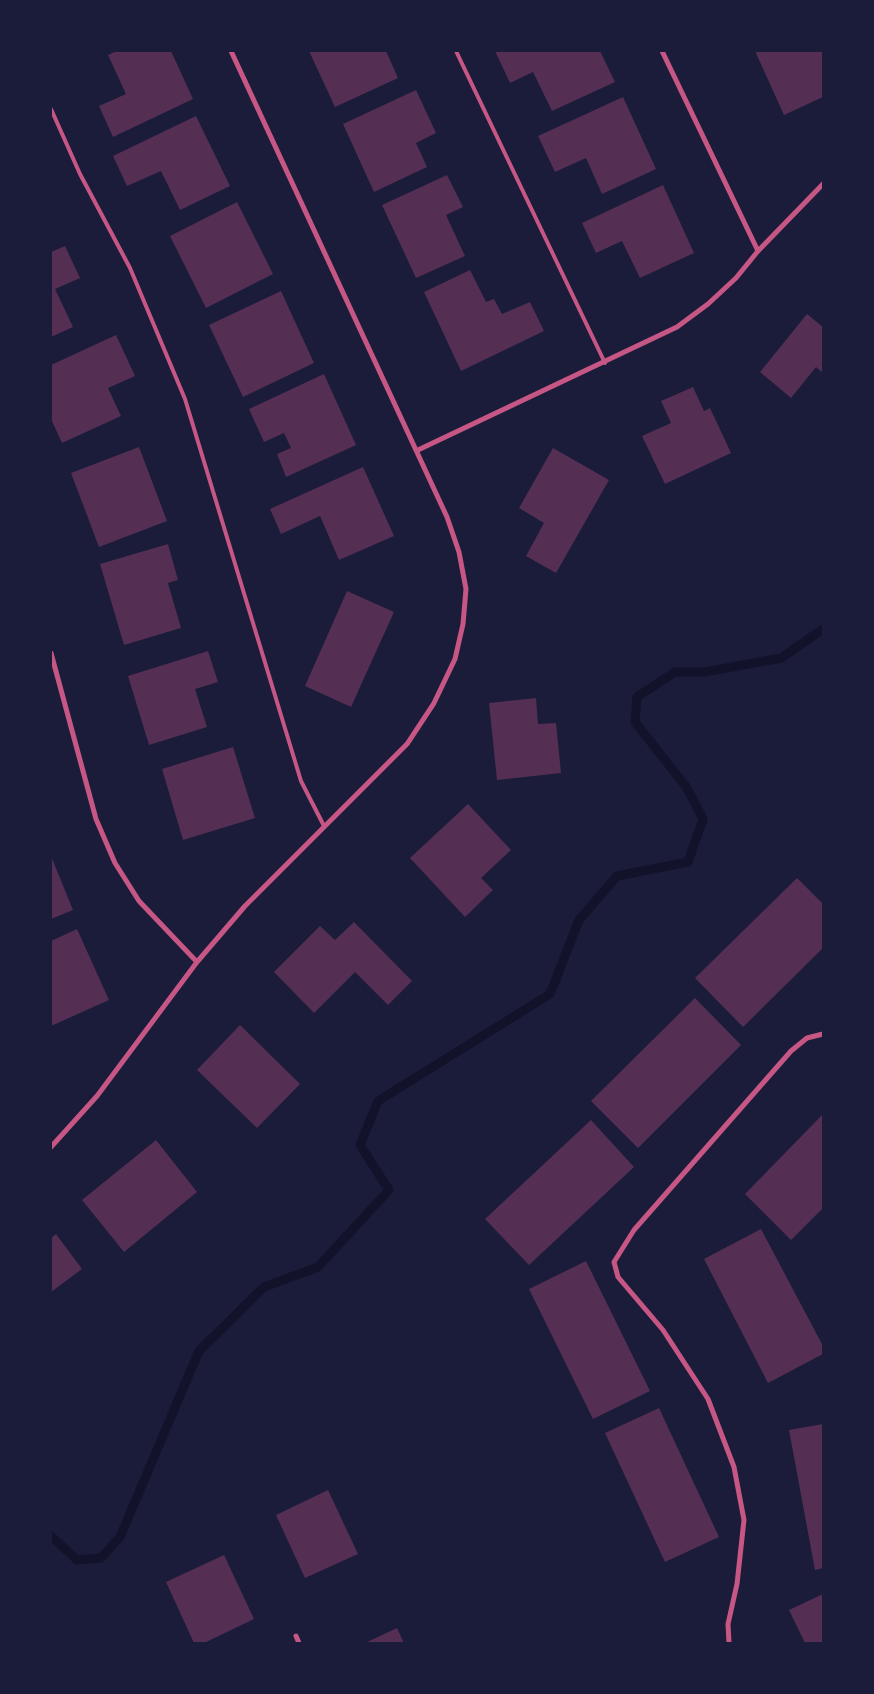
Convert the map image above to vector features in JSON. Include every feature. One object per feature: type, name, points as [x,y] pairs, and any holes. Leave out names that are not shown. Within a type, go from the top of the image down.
[{"type":"street","points":[[51,1146],[97,1096],[197,962],[245,906],[407,744],[434,703],[455,660],[463,624],[466,589],[459,552],[447,517],[418,450],[231,51]]},
{"type":"street","points":[[662,51],[758,251]]},
{"type":"street","points":[[418,450],[605,363],[677,327],[708,304],[736,278],[758,251],[823,184]]},
{"type":"street","points":[[51,654],[96,819],[115,863],[139,901],[197,962]]},
{"type":"street","points":[[730,1643],[728,1624],[737,1584],[744,1520],[734,1467],[708,1399],[663,1330],[618,1278],[614,1262],[634,1230],[791,1051],[807,1038],[823,1034]]},
{"type":"street","points":[[296,1636],[300,1643]]},
{"type":"lane","points":[[456,51],[605,363]]},
{"type":"lane","points":[[51,110],[80,174],[130,268],[185,399],[300,780],[324,826]]},
{"type":"building","points":[[117,51],[171,51],[193,99],[113,137],[99,106],[126,94],[108,55]]},
{"type":"building","points":[[309,51],[386,51],[398,78],[335,107]]},
{"type":"building","points":[[495,51],[600,51],[615,82],[552,111],[533,72],[510,83]]},
{"type":"building","points":[[755,51],[823,51],[823,97],[784,115]]},
{"type":"building","points":[[416,90],[436,133],[416,143],[427,167],[374,192],[343,124]]},
{"type":"building","points":[[623,97],[656,169],[602,194],[586,158],[555,172],[538,136]]},
{"type":"building","points":[[196,116],[230,186],[180,210],[161,171],[127,186],[113,156]]},
{"type":"building","points":[[447,175],[463,207],[446,215],[465,256],[416,278],[382,205]]},
{"type":"building","points":[[663,185],[694,253],[640,278],[622,241],[596,253],[582,223]]},
{"type":"building","points":[[237,202],[273,274],[206,308],[170,236]]},
{"type":"building","points":[[65,246],[80,278],[55,289],[73,327],[51,337],[51,252]]},
{"type":"building","points":[[470,270],[486,302],[494,299],[502,314],[530,302],[544,331],[461,371],[424,292]]},
{"type":"building","points":[[281,291],[314,363],[243,397],[209,325]]},
{"type":"building","points":[[807,314],[823,327],[823,373],[816,367],[791,398],[760,372]]},
{"type":"building","points":[[116,335],[135,376],[108,388],[121,416],[62,443],[51,419],[51,365]]},
{"type":"building","points":[[324,374],[356,445],[286,477],[277,454],[291,448],[284,433],[264,442],[249,409]]},
{"type":"building","points":[[693,387],[704,411],[710,408],[731,453],[665,484],[642,436],[671,423],[661,401]]},
{"type":"building","points":[[139,447],[167,521],[99,547],[71,473]]},
{"type":"building","points":[[553,448],[609,480],[556,573],[526,556],[544,523],[519,508]]},
{"type":"building","points":[[363,467],[394,536],[339,560],[320,516],[281,534],[270,509]]},
{"type":"building","points":[[168,544],[178,580],[168,583],[181,628],[124,645],[100,564]]},
{"type":"building","points":[[347,591],[394,612],[351,707],[305,686]]},
{"type":"building","points":[[208,651],[218,682],[195,689],[207,727],[149,745],[128,676]]},
{"type":"building","points":[[536,698],[538,724],[556,723],[561,773],[497,780],[489,703]]},
{"type":"building","points":[[233,747],[255,818],[183,840],[162,769]]},
{"type":"building","points":[[468,804],[511,850],[481,878],[493,890],[465,917],[410,858]]},
{"type":"building","points":[[51,856],[73,910],[51,919]]},
{"type":"building","points":[[797,878],[823,904],[823,948],[743,1027],[695,978]]},
{"type":"building","points":[[354,922],[412,981],[388,1005],[355,972],[314,1013],[274,972],[320,926],[335,940]]},
{"type":"building","points":[[77,929],[109,1000],[51,1026],[51,941]]},
{"type":"building","points":[[695,998],[741,1045],[638,1148],[591,1101]]},
{"type":"building","points":[[240,1025],[300,1084],[257,1128],[197,1070]]},
{"type":"building","points":[[823,1114],[823,1208],[791,1240],[745,1194]]},
{"type":"building","points":[[591,1120],[634,1167],[529,1265],[485,1219]]},
{"type":"building","points":[[156,1140],[197,1192],[124,1252],[82,1200]]},
{"type":"building","points":[[761,1229],[823,1346],[823,1354],[768,1383],[704,1259]]},
{"type":"building","points":[[56,1234],[82,1269],[51,1292],[51,1238]]},
{"type":"building","points":[[586,1261],[650,1391],[593,1419],[529,1289]]},
{"type":"building","points":[[659,1408],[719,1537],[665,1562],[605,1433]]},
{"type":"building","points":[[823,1424],[823,1568],[815,1570],[789,1430]]},
{"type":"building","points":[[328,1490],[358,1554],[305,1578],[276,1515]]},
{"type":"building","points":[[224,1555],[254,1619],[204,1643],[194,1643],[166,1582]]},
{"type":"building","points":[[823,1594],[823,1643],[805,1643],[789,1610]]},
{"type":"building","points":[[397,1628],[404,1643],[365,1643]]},
{"type":"waterway","points":[[51,1536],[77,1560],[101,1558],[120,1537],[199,1351],[264,1287],[318,1267],[389,1190],[360,1145],[378,1101],[550,994],[579,920],[617,876],[688,862],[703,819],[687,788],[635,722],[637,697],[675,672],[705,672],[781,658],[823,629]]}]
